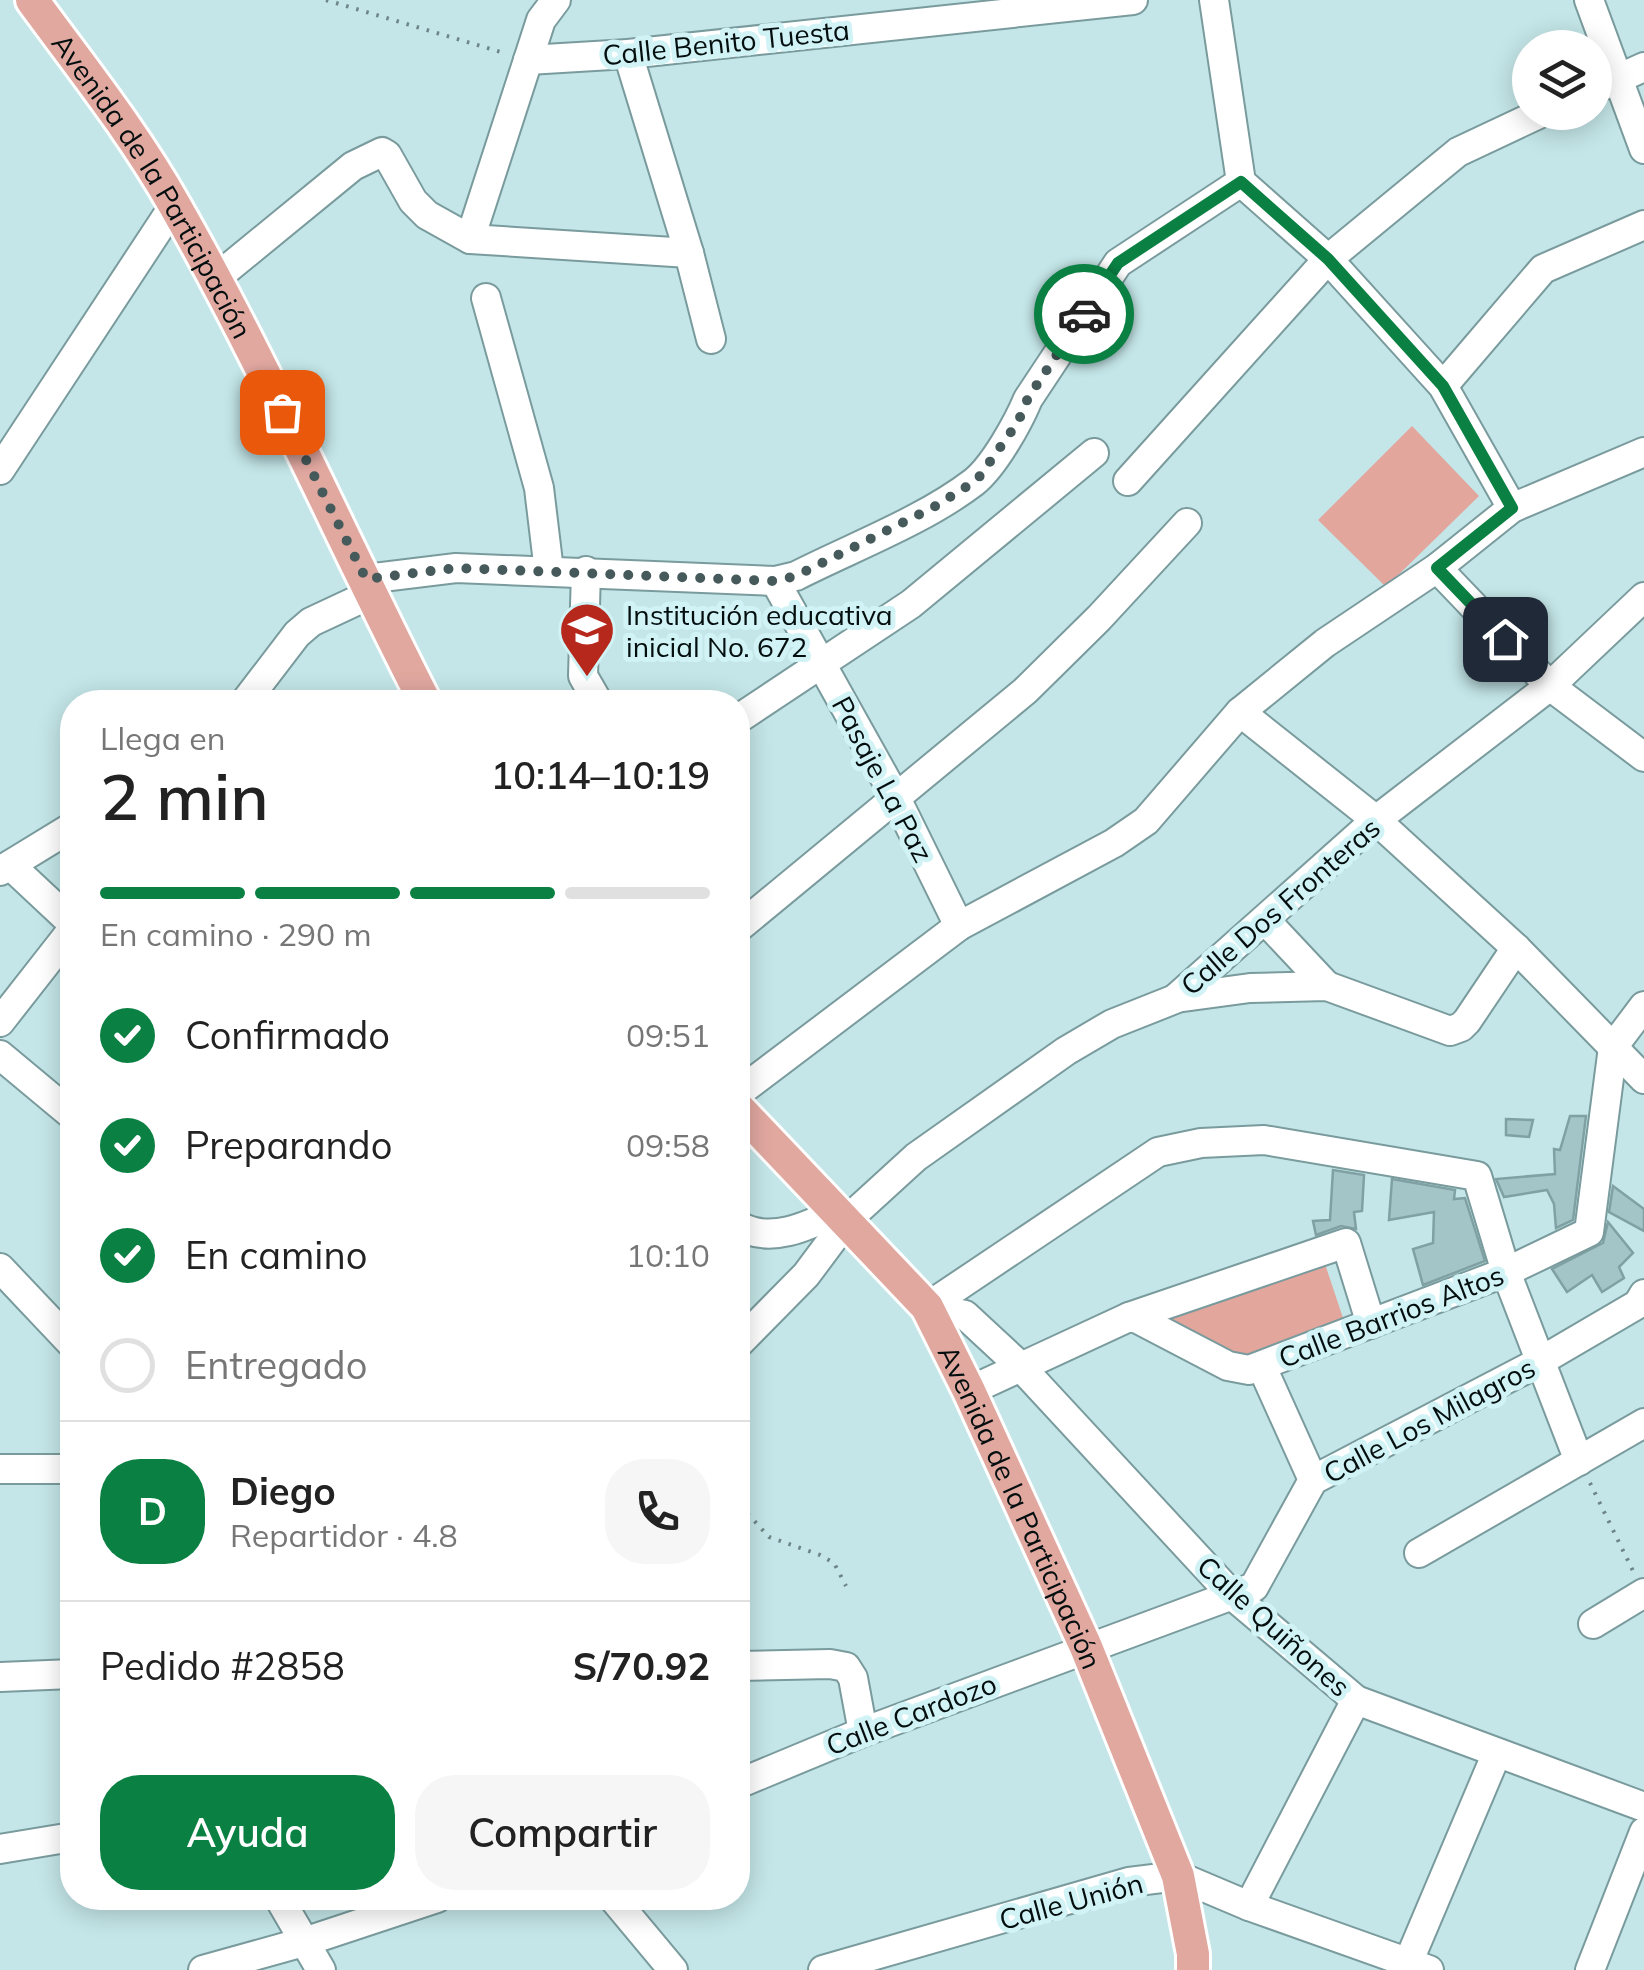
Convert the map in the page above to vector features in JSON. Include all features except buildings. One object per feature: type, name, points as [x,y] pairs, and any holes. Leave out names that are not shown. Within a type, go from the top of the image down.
[{"type":"main road","name":"Avenida de la Participación","points":[[32,0],[134,138],[175,204],[419,690]]},
{"type":"main road","name":"Avenida de la Participación","points":[[750,1120],[927,1307],[1086,1647],[1178,1876],[1193,1970]]},
{"type":"street","points":[[470,239],[541,20],[556,0]]},
{"type":"street","name":"Calle Benito Tuesta","points":[[528,60],[628,54],[1133,0]]},
{"type":"street","points":[[1214,0],[1241,182],[1328,259],[1443,386],[1512,508]]},
{"type":"street","points":[[1589,0],[1595,30]]},
{"type":"street","points":[[628,54],[711,339]]},
{"type":"street","points":[[1612,81],[1644,66]]},
{"type":"street","points":[[1612,94],[1644,149]]},
{"type":"street","points":[[1128,481],[1328,259],[1458,152],[1512,127]]},
{"type":"street","points":[[215,279],[352,166],[382,152],[427,216],[470,239],[689,253]]},
{"type":"street","points":[[254,690],[296,634],[369,586],[456,568],[775,581],[796,576],[934,507],[977,480],[1118,263],[1241,182]]},
{"type":"street","points":[[0,470],[175,204]]},
{"type":"street","points":[[1443,386],[1543,269],[1644,226]]},
{"type":"street","points":[[486,298],[539,488],[549,572]]},
{"type":"street","points":[[750,1084],[959,926],[1114,844],[1146,821],[1240,712],[1325,643],[1437,568],[1512,508],[1644,452]]},
{"type":"street","points":[[750,710],[910,604],[1094,453]]},
{"type":"street","points":[[750,908],[1024,691],[1187,523]]},
{"type":"street","points":[[1437,568],[1550,686],[1644,757]]},
{"type":"street","points":[[586,571],[583,676],[591,690]]},
{"type":"street","name":"Pasaje La Paz","points":[[775,581],[895,796],[959,926]]},
{"type":"street","name":"Calle Dos Fronteras","points":[[842,1216],[916,1157],[1066,1051],[1112,1024],[1174,999],[1376,820],[1550,686],[1644,598]]},
{"type":"street","points":[[1240,712],[1376,820],[1516,948],[1644,1078]]},
{"type":"street","points":[[60,834],[5,868],[60,912]]},
{"type":"street","points":[[1265,920],[1326,986]]},
{"type":"street","points":[[0,1022],[60,945]]},
{"type":"street","points":[[1174,999],[1250,988],[1326,986],[1450,1031],[1467,1021],[1516,948]]},
{"type":"street","points":[[1613,1047],[1644,1006]]},
{"type":"street","name":"Calle Barrios Altos","points":[[1128,1317],[1228,1366],[1249,1370],[1506,1272],[1589,1232],[1613,1047]]},
{"type":"street","points":[[0,1055],[60,1098]]},
{"type":"street","points":[[927,1307],[1158,1152],[1200,1143],[1264,1140],[1477,1176],[1506,1272],[1579,1461]]},
{"type":"street","points":[[750,1231],[801,1230],[842,1216]]},
{"type":"street","points":[[750,1332],[806,1275],[842,1216]]},
{"type":"street","points":[[969,1391],[1128,1317],[1346,1243],[1370,1324]]},
{"type":"street","points":[[0,1268],[60,1331]]},
{"type":"street","name":"Calle Los Milagros","points":[[1086,1647],[1254,1587],[1313,1480],[1539,1362],[1638,1304],[1644,1294]]},
{"type":"street","name":"Calle Quiñones","points":[[927,1307],[965,1314],[1020,1366],[1232,1596],[1356,1700],[1644,1807]]},
{"type":"street","points":[[1262,1366],[1313,1480]]},
{"type":"street","points":[[1419,1553],[1644,1424]]},
{"type":"street","points":[[0,1470],[60,1468]]},
{"type":"street","points":[[1593,1624],[1644,1593]]},
{"type":"street","name":"Calle Cardozo","points":[[750,1779],[1086,1647]]},
{"type":"street","points":[[750,1666],[846,1667],[853,1678],[863,1732]]},
{"type":"street","points":[[0,1678],[60,1675]]},
{"type":"street","points":[[1249,1906],[1356,1700]]},
{"type":"street","points":[[1414,1968],[1496,1754]]},
{"type":"street","points":[[1590,1970],[1644,1832]]},
{"type":"street","points":[[0,1849],[60,1839]]},
{"type":"street","name":"Calle Unión","points":[[822,1970],[1129,1882],[1178,1876],[1414,1968]]},
{"type":"street","points":[[287,1910],[321,1970]]},
{"type":"street","points":[[203,1970],[401,1910]]},
{"type":"street","points":[[624,1910],[673,1970]]},
{"type":"path","points":[[326,0],[528,60]]},
{"type":"path","points":[[1579,1461],[1644,1593]]},
{"type":"path","points":[[750,1516],[769,1536],[834,1563],[846,1586]]},
{"type":"shaded area","points":[[1412,426],[1479,496],[1386,587],[1318,520]]},
{"type":"shaded area","points":[[1323,1258],[1345,1324],[1257,1357],[1235,1357],[1164,1315]]},
{"type":"way so far","points":[[282,412],[366,579],[456,568],[509,568],[775,581],[796,576],[934,507],[977,480],[1018,422],[1028,398],[1084,314]]},
{"type":"place","name":"Institución educativa inicial No. 672","points":[[587,679]]},
{"type":"route","points":[[1084,314],[1118,263],[1241,182],[1328,259],[1443,386],[1512,508],[1437,568],[1505,639]]}]
